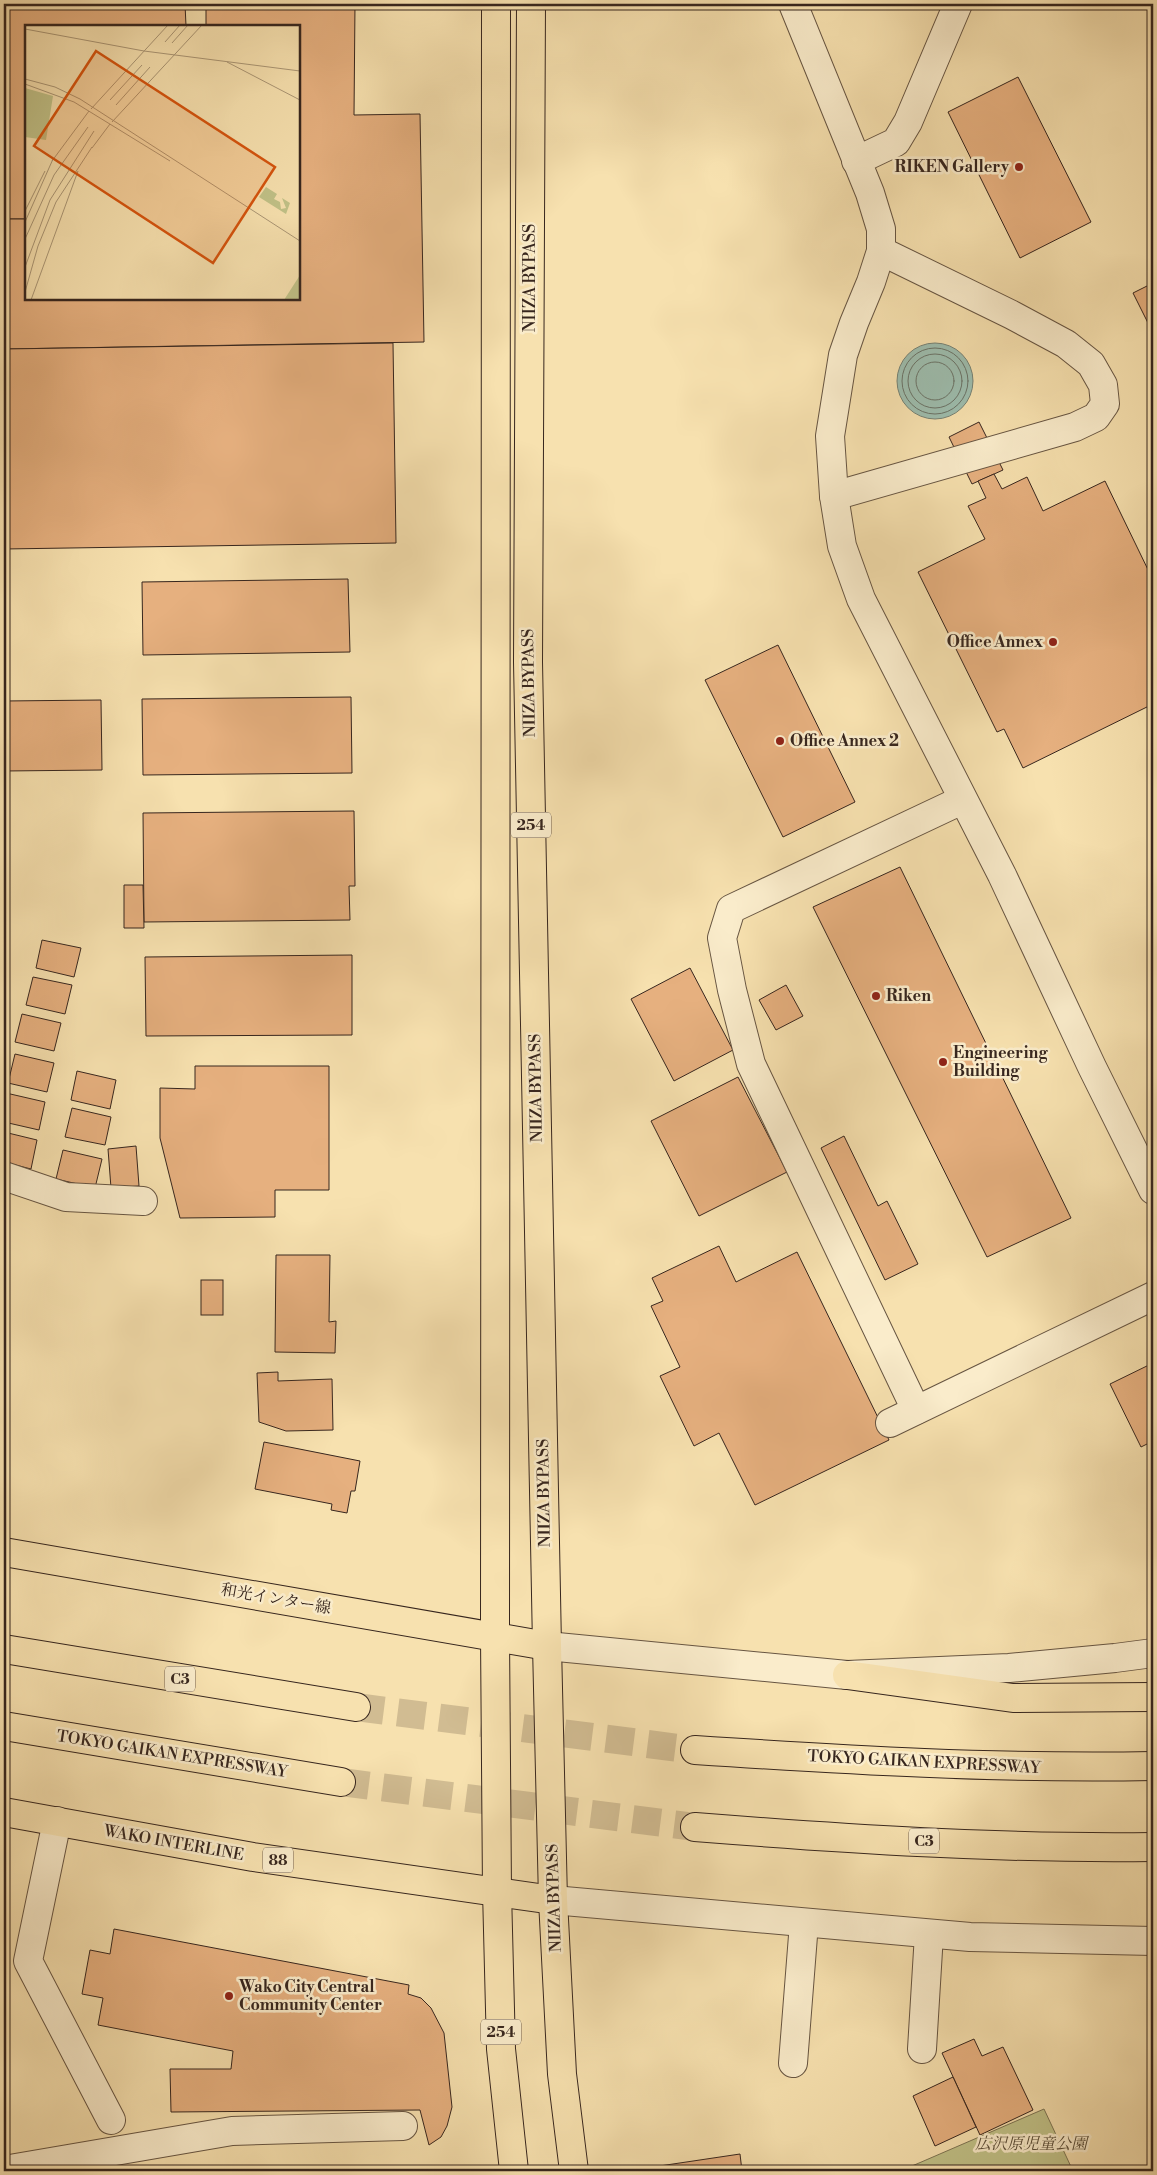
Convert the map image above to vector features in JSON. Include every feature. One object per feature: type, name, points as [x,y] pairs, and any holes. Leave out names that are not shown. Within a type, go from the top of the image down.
[{"type":"main road","name":"NIIZA BYPASS","points":[[496,4],[495,1636],[497,1891],[501,2049],[514,2171]]},
{"type":"main road","name":"NIIZA BYPASS","points":[[531,4],[528,662],[547,1646],[553,1900],[562,2074],[574,2171]]},
{"type":"main road","name":"和光インター線","points":[[4,1552],[547,1646]]},
{"type":"main road","name":"C3","points":[[4,1650],[356,1706]]},
{"type":"main road","points":[[846,1675],[1013,1698],[1153,1696]]},
{"type":"main road","name":"TOKYO GAIKAN EXPRESSWAY","points":[[4,1726],[341,1782]]},
{"type":"main road","name":"TOKYO GAIKAN EXPRESSWAY","points":[[695,1750],[867,1761],[1056,1768],[1153,1766]]},
{"type":"main road","name":"WAKO INTERLINE","points":[[4,1812],[253,1857],[553,1900]]},
{"type":"main road","name":"C3","points":[[695,1827],[817,1837],[1087,1848],[1153,1847]]},
{"type":"street","points":[[793,4],[882,229],[881,251],[872,282],[854,323],[843,355],[830,436],[834,496],[842,546],[861,599],[962,800],[1002,875],[1096,1075],[1153,1190]]},
{"type":"street","points":[[856,161],[896,142],[908,122],[958,4]]},
{"type":"street","points":[[834,496],[1075,427],[1096,417],[1105,404],[1103,386],[1091,364],[1066,344],[970,294],[881,251]]},
{"type":"street","points":[[916,1410],[751,1064],[732,990],[722,938],[731,909],[962,800]]},
{"type":"street","points":[[4,1176],[66,1197],[143,1201]]},
{"type":"street","points":[[890,1423],[1153,1296]]},
{"type":"street","points":[[547,1646],[846,1675],[1009,1668],[1153,1653]]},
{"type":"street","points":[[56,1821],[28,1961],[111,2120]]},
{"type":"street","points":[[553,1900],[970,1937],[1153,1941]]},
{"type":"street","points":[[793,2063],[804,1923]]},
{"type":"street","points":[[922,2049],[928,1934]]},
{"type":"street","points":[[4,2170],[232,2131],[403,2126]]},
{"type":"green space","name":"広沢原児童公園","points":[[1044,2109],[1073,2171],[900,2171],[919,2163]]},
{"type":"water","points":[[928,343],[942,343],[956,349],[967,360],[973,374],[970,396],[962,408],[942,419],[928,419],[914,413],[903,402],[897,388],[897,374],[903,360],[914,349]]},
{"type":"building","points":[[4,4],[185,4],[186,25],[25,25],[25,219],[4,219]]},
{"type":"building","points":[[206,4],[355,4],[354,115],[420,114],[424,342],[4,349],[4,219],[25,219],[25,300],[300,300],[300,25],[206,25]]},
{"type":"building","name":"RIKEN Gallery","points":[[1018,77],[1091,222],[1020,258],[948,112]]},
{"type":"building","points":[[1153,283],[1153,333],[1133,293]]},
{"type":"building","points":[[393,343],[396,543],[4,549],[4,349]]},
{"type":"building","points":[[979,422],[1003,470],[972,484],[949,437]]},
{"type":"building","name":"Office Annex","points":[[994,474],[1002,489],[1027,477],[1043,511],[1105,481],[1153,580],[1153,704],[1023,768],[1004,729],[997,732],[918,572],[985,539],[968,506],[986,498],[978,481]]},
{"type":"building","points":[[348,579],[350,652],[143,655],[142,582]]},
{"type":"building","name":"Office Annex 2","points":[[778,645],[855,802],[783,837],[705,680]]},
{"type":"building","points":[[351,697],[352,773],[143,775],[142,699]]},
{"type":"building","points":[[101,700],[102,770],[4,771],[4,701]]},
{"type":"building","points":[[354,811],[355,886],[349,886],[350,920],[144,922],[143,813]]},
{"type":"building","name":"Engineering Building","points":[[900,867],[1071,1218],[987,1257],[813,907]]},
{"type":"building","points":[[124,885],[143,885],[144,928],[124,928]]},
{"type":"building","points":[[42,940],[81,948],[74,977],[36,968]]},
{"type":"building","points":[[352,955],[352,1035],[146,1036],[145,957]]},
{"type":"building","points":[[690,968],[733,1050],[674,1081],[631,999]]},
{"type":"building","points":[[33,977],[72,985],[65,1014],[26,1005]]},
{"type":"building","points":[[786,985],[803,1016],[776,1030],[759,1000]]},
{"type":"building","points":[[22,1014],[61,1023],[54,1051],[15,1042]]},
{"type":"building","points":[[15,1054],[54,1063],[47,1092],[8,1083]]},
{"type":"building","points":[[195,1066],[329,1066],[329,1190],[275,1190],[275,1217],[180,1218],[160,1138],[160,1088],[195,1089]]},
{"type":"building","points":[[77,1071],[116,1080],[110,1109],[71,1100]]},
{"type":"building","points":[[738,1077],[787,1172],[699,1216],[651,1121]]},
{"type":"building","points":[[6,1093],[45,1102],[39,1130],[4,1122]]},
{"type":"building","points":[[72,1108],[111,1117],[105,1145],[65,1137]]},
{"type":"building","points":[[4,1132],[37,1140],[31,1169],[4,1162]]},
{"type":"building","points":[[844,1136],[878,1206],[887,1201],[918,1264],[885,1280],[821,1148]]},
{"type":"building","points":[[136,1146],[139,1186],[111,1188],[108,1149]]},
{"type":"building","points":[[63,1150],[102,1159],[95,1188],[56,1179]]},
{"type":"building","points":[[719,1246],[736,1282],[797,1252],[889,1440],[755,1505],[719,1433],[694,1446],[660,1376],[680,1367],[651,1306],[663,1301],[652,1278]]},
{"type":"building","points":[[276,1255],[330,1255],[329,1322],[336,1321],[335,1353],[275,1352]]},
{"type":"building","points":[[201,1280],[223,1280],[223,1315],[201,1315]]},
{"type":"building","points":[[1153,1363],[1153,1441],[1141,1447],[1110,1384]]},
{"type":"building","points":[[278,1372],[278,1381],[332,1379],[333,1430],[286,1431],[259,1422],[257,1373]]},
{"type":"building","points":[[264,1442],[360,1461],[355,1491],[351,1491],[347,1513],[331,1510],[332,1504],[255,1489]]},
{"type":"building","points":[[114,1929],[409,1985],[408,1994],[421,1998],[431,2008],[444,2033],[452,2107],[447,2126],[441,2137],[429,2145],[420,2110],[171,2112],[170,2069],[231,2069],[233,2051],[98,2025],[103,1998],[82,1994],[90,1950],[110,1954]]},
{"type":"building","points":[[974,2039],[982,2056],[1003,2047],[1033,2110],[980,2135],[942,2053]]},
{"type":"building","points":[[953,2077],[976,2127],[935,2146],[913,2096]]},
{"type":"building","points":[[740,2154],[742,2171],[626,2171]]},
{"type":"tunnel","points":[[356,1707],[695,1750]]},
{"type":"tunnel","points":[[341,1782],[695,1827]]},
{"type":"place","name":"RIKEN Gallery","points":[[1019,167]]},
{"type":"place","name":"Office Annex","points":[[1053,642]]},
{"type":"place","name":"Office Annex 2","points":[[780,741]]},
{"type":"place","name":"Riken","points":[[876,996]]},
{"type":"place","name":"Engineering Building","points":[[943,1062]]},
{"type":"place","name":"Wako City Central Community Center","points":[[229,1996]]}]
